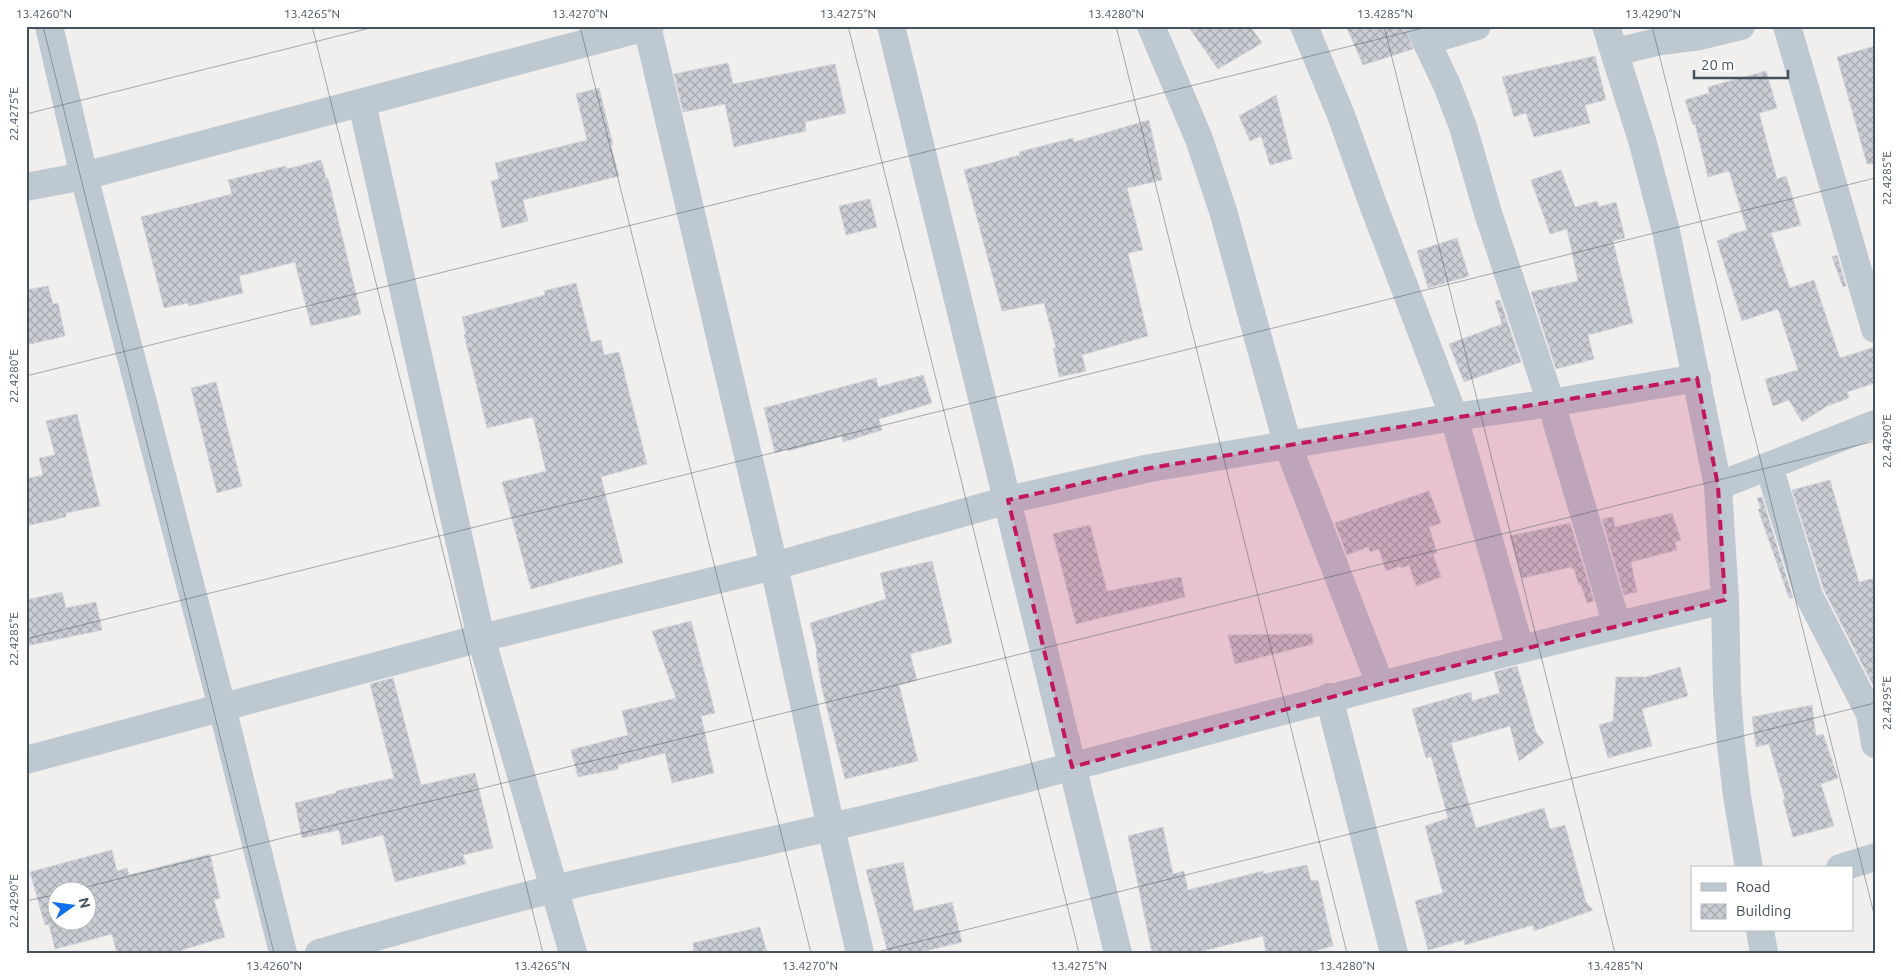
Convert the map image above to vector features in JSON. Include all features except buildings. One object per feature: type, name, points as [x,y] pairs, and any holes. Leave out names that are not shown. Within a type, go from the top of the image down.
[{"type":"street","points":[[49,26],[84,176],[284,953]]},
{"type":"street","points":[[26,187],[84,176],[648,26],[774,566],[860,953]]},
{"type":"street","points":[[891,26],[1118,953]]},
{"type":"street","points":[[1151,26],[1199,139],[1223,212],[1288,446],[1380,684]]},
{"type":"street","points":[[1304,26],[1341,115],[1454,417],[1520,649]]},
{"type":"street","points":[[1477,26],[1423,34],[1447,85],[1463,128],[1488,213],[1551,403],[1616,625]]},
{"type":"street","points":[[1606,26],[1642,140],[1666,231],[1718,486],[1731,745],[1737,796],[1750,866]]},
{"type":"street","points":[[1615,52],[1661,41],[1700,36],[1741,26]]},
{"type":"street","points":[[1787,26],[1875,329]]},
{"type":"street","points":[[362,103],[481,638],[573,953]]},
{"type":"street","points":[[26,760],[481,638],[774,566],[1008,500],[1150,468],[1697,378]]},
{"type":"street","points":[[1718,486],[1875,424]]},
{"type":"street","points":[[1769,466],[1809,596],[1870,714],[1875,744]]},
{"type":"street","points":[[319,953],[555,888],[831,828],[1072,767],[1380,684],[1725,600]]},
{"type":"street","points":[[1330,697],[1394,953]]},
{"type":"street","points":[[1846,866],[1875,857]]},
{"type":"street","points":[[1760,932],[1764,953]]},
{"type":"highlighted area","points":[[1697,378],[1718,486],[1725,600],[1380,684],[1072,767],[1008,500],[1150,468]]}]
